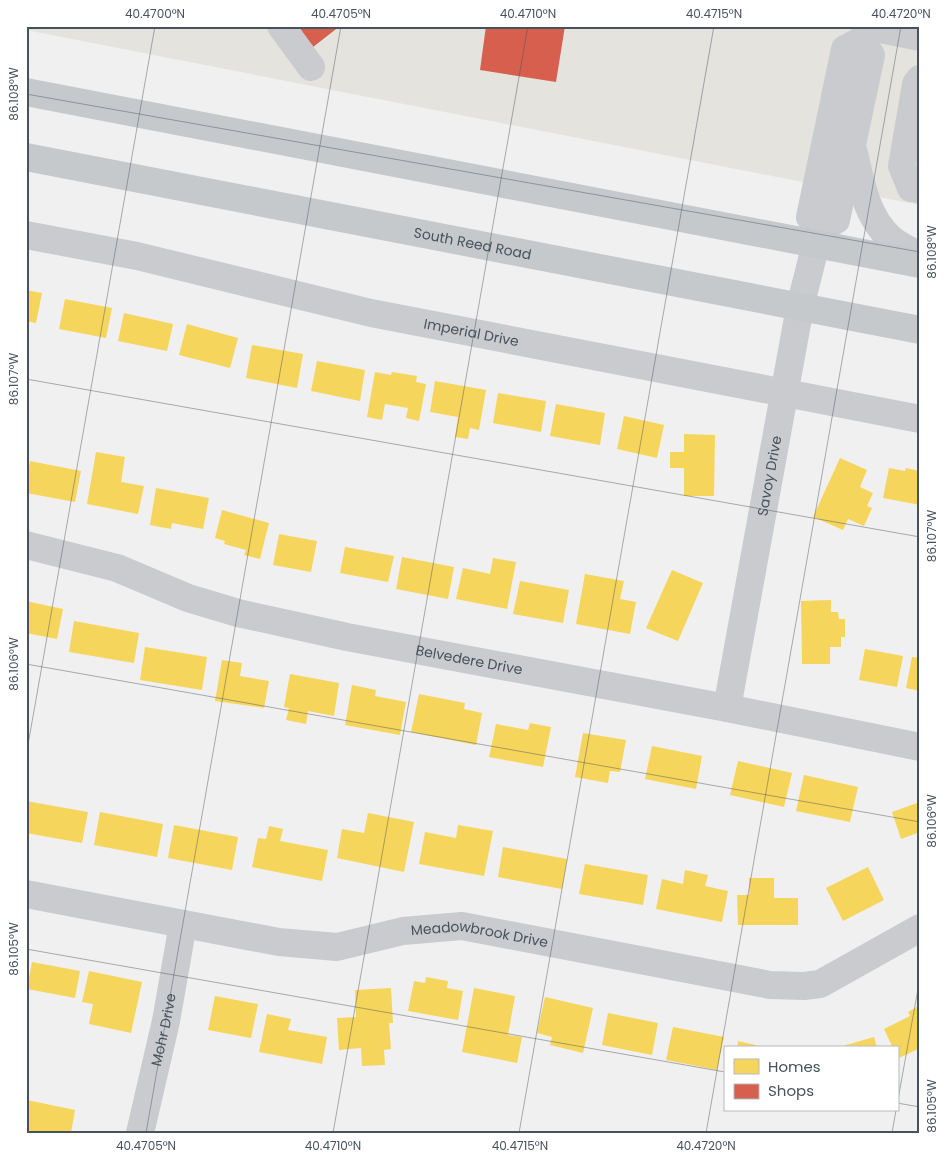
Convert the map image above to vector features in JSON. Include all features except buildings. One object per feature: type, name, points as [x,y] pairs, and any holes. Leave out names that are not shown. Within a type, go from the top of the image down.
[{"type":"main road","points":[[26,92],[818,236],[920,264]]},
{"type":"main road","name":"South Reed Road","points":[[26,156],[920,330]]},
{"type":"street","points":[[281,26],[311,67]]},
{"type":"street","points":[[863,31],[871,55],[836,220],[818,236],[810,217],[845,48],[863,31],[920,37]]},
{"type":"street","points":[[920,79],[916,84],[902,166],[911,188],[920,189]]},
{"type":"street","points":[[852,144],[866,202],[881,228],[891,239],[920,256]]},
{"type":"street","name":"Imperial Drive","points":[[26,235],[138,256],[371,313],[920,419]]},
{"type":"street","name":"Savoy Drive","points":[[727,708],[800,307],[818,236]]},
{"type":"street","name":"Belvedere Drive","points":[[26,545],[117,568],[188,598],[238,613],[348,637],[727,708],[920,747]]},
{"type":"street","name":"Meadowbrook Drive","points":[[26,894],[279,942],[337,947],[404,931],[462,926],[770,985],[804,986],[820,984],[920,928]]},
{"type":"street","name":"Mohr Drive","points":[[140,1133],[166,1021],[183,924]]},
{"type":"shaded area","points":[[26,26],[920,26],[920,205],[26,30]]}]
